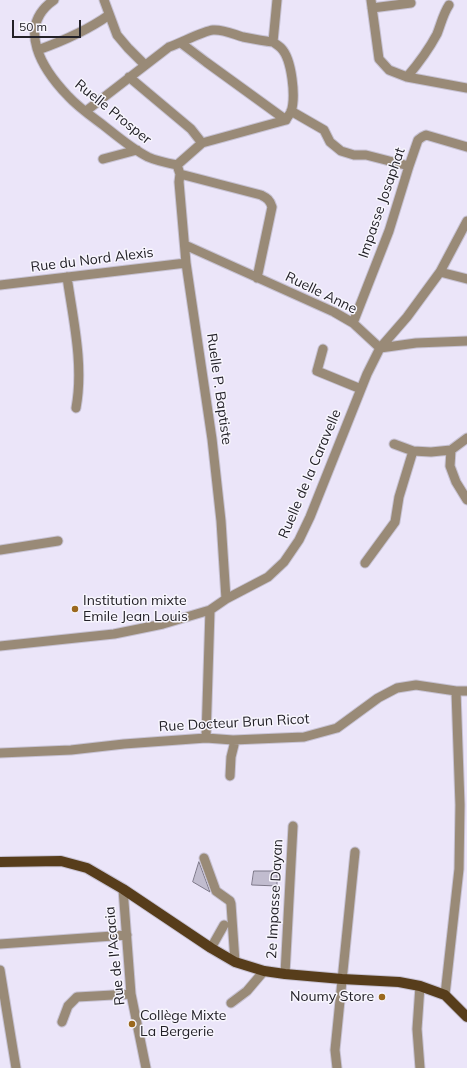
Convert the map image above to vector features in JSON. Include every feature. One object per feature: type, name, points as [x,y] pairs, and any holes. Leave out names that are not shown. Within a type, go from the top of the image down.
[{"type":"main road","points":[[0,862],[61,861],[87,868],[123,888],[211,948],[235,962],[264,971],[285,974],[399,982],[420,986],[445,995],[467,1017]]},
{"type":"street","name":"Ruelle Prosper","points":[[54,0],[40,13],[35,24],[34,38],[44,63],[55,80],[68,96],[137,150],[156,160],[177,165]]},
{"type":"street","points":[[104,0],[117,35],[145,65]]},
{"type":"street","points":[[273,42],[277,0]]},
{"type":"street","points":[[411,3],[372,4],[379,59],[389,70],[407,77],[467,88]]},
{"type":"street","points":[[407,77],[417,66],[437,34],[443,14],[449,5]]},
{"type":"street","points":[[38,50],[82,31],[109,15]]},
{"type":"street","points":[[86,111],[169,47],[212,30],[273,42],[281,48],[290,66],[293,88],[291,111],[286,120],[202,143],[177,165]]},
{"type":"street","points":[[181,43],[286,120]]},
{"type":"street","points":[[130,77],[191,129],[202,143]]},
{"type":"street","points":[[291,111],[324,130],[330,142],[341,151],[354,155],[366,155],[409,166]]},
{"type":"street","name":"Impasse Josaphat","points":[[353,323],[389,231],[418,140],[426,135],[467,147]]},
{"type":"street","points":[[103,159],[137,150]]},
{"type":"street","name":"Ruelle P. Baptiste","points":[[177,165],[186,245],[186,263],[213,446],[221,521],[226,600]]},
{"type":"street","points":[[179,178],[261,195],[268,198],[272,207],[257,278]]},
{"type":"street","name":"Ruelle de la Caravelle","points":[[0,646],[114,634],[163,624],[210,610],[268,577],[284,562],[299,540],[310,517],[361,388],[380,348],[407,317],[440,272],[467,221]]},
{"type":"street","name":"Ruelle Anne","points":[[186,245],[334,312],[353,323],[380,348]]},
{"type":"street","name":"Rue du Nord Alexis","points":[[0,285],[186,263]]},
{"type":"street","points":[[440,272],[467,279]]},
{"type":"street","points":[[67,277],[78,356],[78,398],[76,408]]},
{"type":"street","points":[[380,348],[416,342],[467,341]]},
{"type":"street","points":[[323,348],[317,371],[361,388]]},
{"type":"street","points":[[394,444],[412,451],[432,452],[451,450],[467,438]]},
{"type":"street","points":[[451,450],[450,466],[456,482],[466,498]]},
{"type":"street","points":[[365,563],[395,522],[399,497],[412,451]]},
{"type":"street","points":[[0,550],[58,541]]},
{"type":"street","points":[[206,738],[210,610]]},
{"type":"street","name":"Rue Docteur Brun Ricot","points":[[0,753],[71,750],[131,743],[206,738],[233,740],[304,737],[337,728],[378,698],[397,688],[416,685],[456,691],[467,691]]},
{"type":"street","points":[[445,995],[459,869],[464,804],[458,744],[456,691]]},
{"type":"street","points":[[230,776],[231,757],[234,745],[233,740]]},
{"type":"street","points":[[458,744],[467,741]]},
{"type":"street","name":"2e Impasse Dayan","points":[[285,974],[293,826]]},
{"type":"street","points":[[337,1068],[335,1050],[355,852]]},
{"type":"street","points":[[204,858],[216,890],[230,901],[231,904],[235,962]]},
{"type":"street","name":"Rue de l'Acacia","points":[[123,888],[131,994],[146,1068]]},
{"type":"street","points":[[211,948],[224,925]]},
{"type":"street","points":[[0,944],[127,935]]},
{"type":"street","points":[[0,970],[16,1068]]},
{"type":"street","points":[[231,1004],[247,991],[264,971]]},
{"type":"street","points":[[420,986],[417,1029],[420,1068]]},
{"type":"street","points":[[62,1022],[68,1006],[77,997],[131,994]]},
{"type":"building","points":[[199,862],[210,892],[193,882]]},
{"type":"building","points":[[254,871],[277,871],[277,886],[252,885]]},
{"type":"place","name":"Institution mixte Emile Jean Louis","points":[[75,609]]},
{"type":"place","name":"Noumy Store","points":[[382,997]]},
{"type":"place","name":"Collège Mixte La Bergerie","points":[[132,1024]]}]
